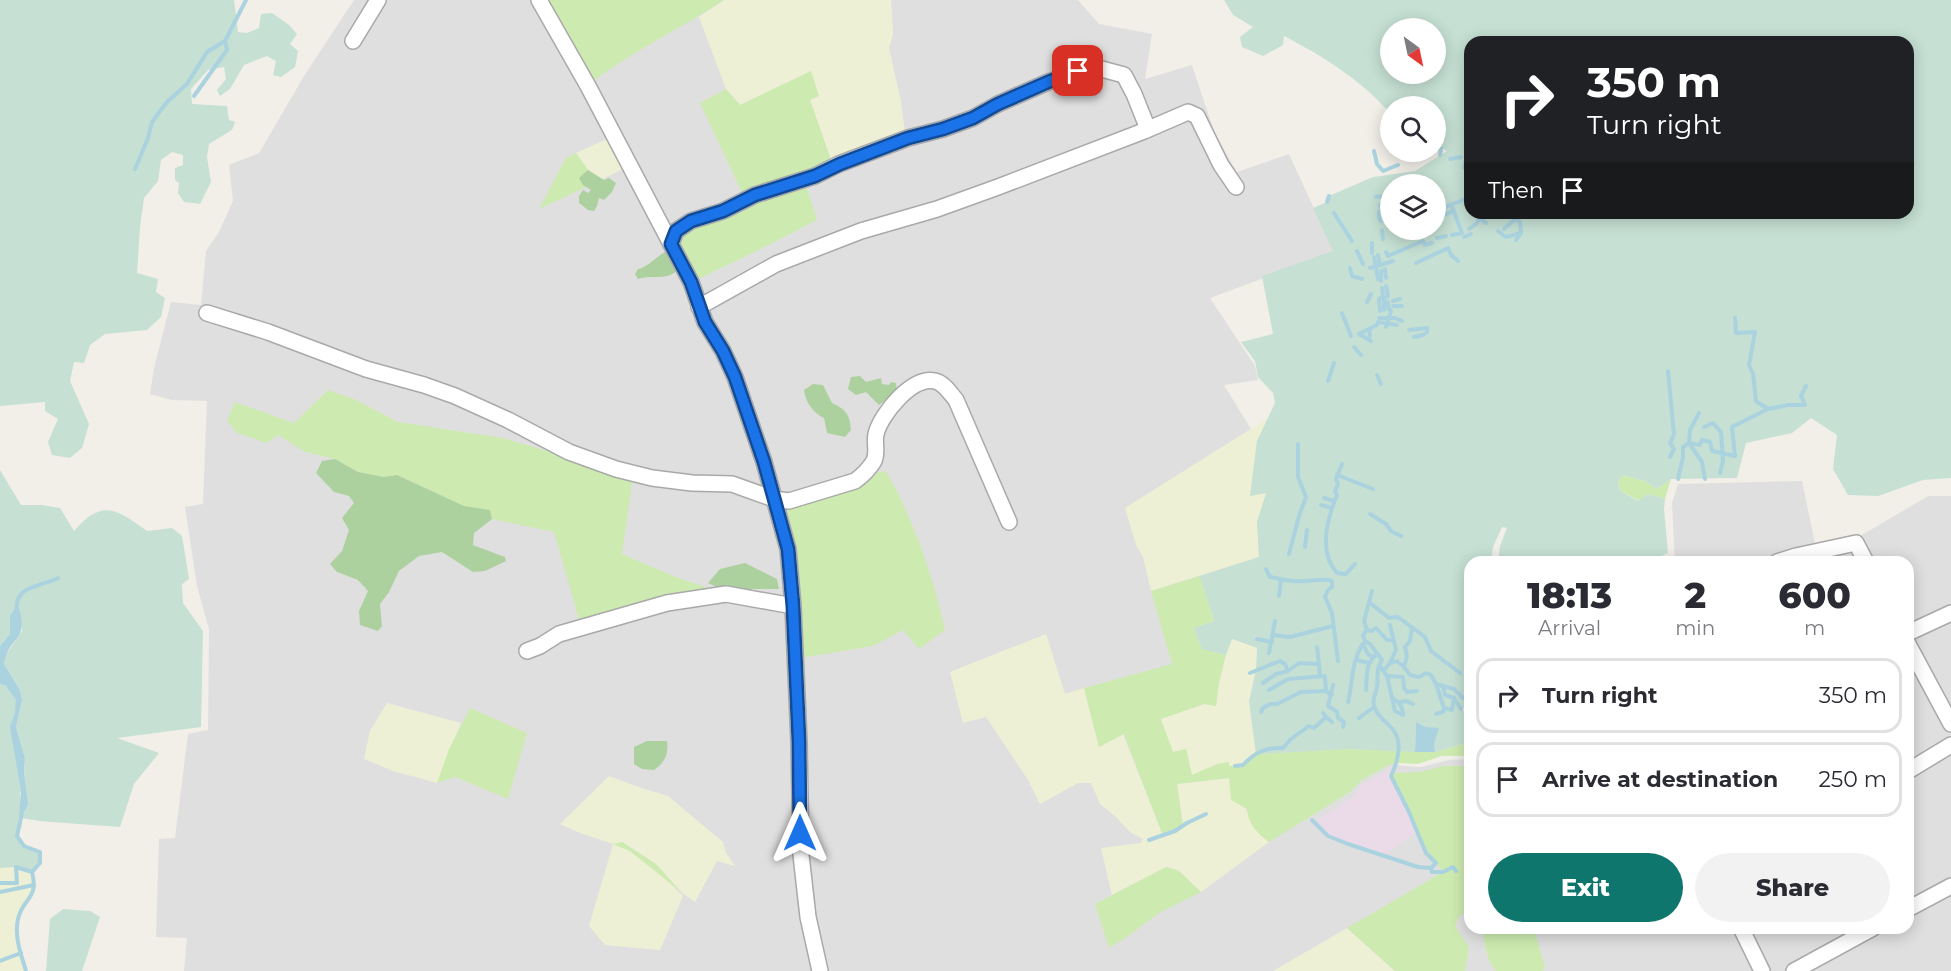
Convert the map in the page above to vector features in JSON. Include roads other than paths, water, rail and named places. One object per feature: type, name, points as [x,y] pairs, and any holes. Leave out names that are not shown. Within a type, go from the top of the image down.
[{"type":"street","points":[[353,41],[378,0]]},
{"type":"street","points":[[539,0],[588,86],[691,282],[705,322],[723,351],[735,377],[764,462],[788,549],[799,742],[801,855],[808,917],[820,971]]},
{"type":"street","points":[[671,244],[676,231],[691,221],[723,211],[755,195],[815,176],[908,138],[973,118],[998,104],[1048,82],[1094,67],[1124,75],[1148,129]]},
{"type":"street","points":[[699,306],[776,264],[861,231],[998,188],[1188,112],[1197,116],[1221,165],[1236,187]]},
{"type":"street","points":[[207,313],[268,332],[366,369],[455,396],[508,420],[569,453],[616,469],[652,478],[692,483],[732,484],[774,499],[789,501],[855,482],[862,477],[875,459],[876,434],[887,412],[909,388],[921,382],[935,381],[946,387],[956,400],[1009,522]]},
{"type":"street","points":[[1796,556],[1856,543],[1863,556]]},
{"type":"street","points":[[527,651],[559,634],[678,601],[726,594],[793,606]]},
{"type":"street","points":[[1914,630],[1951,613]]},
{"type":"street","points":[[1914,655],[1951,724]]},
{"type":"street","points":[[1914,767],[1951,745]]},
{"type":"street","points":[[1914,906],[1951,886]]},
{"type":"street","points":[[1744,934],[1762,971]]},
{"type":"street","points":[[1794,971],[1862,934]]},
{"type":"water","points":[[18,605],[22,626],[4,664],[20,690],[22,700],[16,727],[25,758],[24,775],[28,804],[21,818],[23,791],[12,727],[17,713],[18,699],[9,687],[0,684],[0,646],[10,634],[10,615]]},
{"type":"water","points":[[1416,722],[1425,727],[1439,728],[1434,743],[1435,752],[1415,752]]},
{"type":"waterway","points":[[135,169],[152,122],[167,102],[187,84],[207,52],[225,41],[246,0]]},
{"type":"waterway","points":[[194,96],[227,50],[225,41]]},
{"type":"waterway","points":[[1374,151],[1377,164],[1383,171],[1398,165]]},
{"type":"waterway","points":[[1450,159],[1461,157]]},
{"type":"waterway","points":[[1327,202],[1329,196]]},
{"type":"waterway","points":[[1376,197],[1380,196]]},
{"type":"waterway","points":[[1446,207],[1464,199]]},
{"type":"waterway","points":[[1451,204],[1462,233],[1452,235]]},
{"type":"waterway","points":[[1446,214],[1454,211]]},
{"type":"waterway","points":[[1380,212],[1380,220]]},
{"type":"waterway","points":[[1334,213],[1352,241]]},
{"type":"waterway","points":[[1469,229],[1479,219]]},
{"type":"waterway","points":[[1480,219],[1486,223]]},
{"type":"waterway","points":[[1504,229],[1515,219],[1520,222],[1521,233],[1516,240]]},
{"type":"waterway","points":[[1498,231],[1506,237],[1521,233]]},
{"type":"waterway","points":[[1464,237],[1471,234]]},
{"type":"waterway","points":[[1386,252],[1388,256],[1423,241],[1425,245],[1432,243]]},
{"type":"waterway","points":[[1372,243],[1372,253]]},
{"type":"waterway","points":[[1416,263],[1448,248],[1451,255],[1458,261]]},
{"type":"waterway","points":[[1357,251],[1363,264]]},
{"type":"waterway","points":[[1378,255],[1380,265]]},
{"type":"waterway","points":[[1374,257],[1378,279]]},
{"type":"waterway","points":[[1370,268],[1393,261]]},
{"type":"waterway","points":[[1350,268],[1352,276],[1362,279]]},
{"type":"waterway","points":[[1385,269],[1386,278]]},
{"type":"waterway","points":[[1381,271],[1381,281]]},
{"type":"waterway","points":[[1384,310],[1384,299],[1388,296],[1386,286]]},
{"type":"waterway","points":[[1380,311],[1379,299],[1383,296],[1382,288]]},
{"type":"waterway","points":[[1367,302],[1371,294]]},
{"type":"waterway","points":[[1393,301],[1400,299]]},
{"type":"waterway","points":[[1386,327],[1391,311],[1388,308],[1388,302]]},
{"type":"waterway","points":[[1393,306],[1402,306]]},
{"type":"waterway","points":[[1342,313],[1351,336]]},
{"type":"waterway","points":[[1379,318],[1395,318],[1402,321]]},
{"type":"waterway","points":[[1689,443],[1700,445],[1702,440],[1710,442],[1712,451],[1735,456],[1732,427],[1768,409],[1756,401],[1753,374],[1749,365],[1755,332],[1736,333],[1735,318]]},
{"type":"waterway","points":[[1378,322],[1397,325]]},
{"type":"waterway","points":[[1371,341],[1359,334],[1377,325]]},
{"type":"waterway","points":[[1409,330],[1427,328],[1427,332],[1423,335],[1414,337]]},
{"type":"waterway","points":[[1369,329],[1370,336]]},
{"type":"waterway","points":[[1354,347],[1361,355]]},
{"type":"waterway","points":[[1328,381],[1334,363]]},
{"type":"waterway","points":[[1668,371],[1674,434],[1670,443],[1674,449],[1670,457]]},
{"type":"waterway","points":[[1377,375],[1381,384]]},
{"type":"waterway","points":[[1768,409],[1788,405],[1805,405],[1801,396],[1806,386]]},
{"type":"waterway","points":[[1678,479],[1683,447],[1689,443],[1690,430],[1699,413]]},
{"type":"waterway","points":[[1704,427],[1713,423],[1721,432],[1723,461],[1720,473]]},
{"type":"waterway","points":[[1689,443],[1702,462],[1705,479]]},
{"type":"waterway","points":[[1289,554],[1306,497],[1298,477],[1298,444]]},
{"type":"waterway","points":[[1342,464],[1336,479],[1337,495],[1330,514],[1326,545],[1331,565],[1337,573],[1346,574],[1355,564]]},
{"type":"waterway","points":[[1337,475],[1373,489]]},
{"type":"waterway","points":[[1324,498],[1334,501]]},
{"type":"waterway","points":[[1321,505],[1332,508]]},
{"type":"waterway","points":[[1370,514],[1401,536]]},
{"type":"waterway","points":[[1305,547],[1307,530]]},
{"type":"waterway","points":[[1266,569],[1270,577],[1279,579],[1332,581],[1332,587],[1325,597],[1332,613],[1338,661]]},
{"type":"waterway","points":[[16,610],[18,599],[25,591],[58,578]]},
{"type":"waterway","points":[[1279,596],[1281,580]]},
{"type":"waterway","points":[[1372,591],[1364,621],[1367,630],[1363,635],[1365,641],[1382,660],[1378,670],[1374,703],[1375,709],[1397,736],[1399,748],[1391,776],[1426,853],[1436,863],[1431,868],[1432,872],[1443,872],[1453,867],[1456,871]]},
{"type":"waterway","points":[[1369,602],[1389,618],[1398,617],[1425,637],[1431,651],[1460,673]]},
{"type":"waterway","points":[[1269,653],[1275,621]]},
{"type":"waterway","points":[[1390,625],[1396,650],[1390,663]]},
{"type":"waterway","points":[[1273,635],[1290,637],[1333,626]]},
{"type":"waterway","points":[[1412,627],[1410,641],[1405,647],[1407,656],[1404,667],[1410,675],[1419,677],[1426,673],[1431,675],[1436,684],[1454,689],[1463,698]]},
{"type":"waterway","points":[[1367,630],[1372,631],[1376,628],[1387,640],[1394,640]]},
{"type":"waterway","points":[[1257,639],[1272,642]]},
{"type":"waterway","points":[[1363,644],[1368,654],[1373,657]]},
{"type":"waterway","points":[[1348,702],[1354,666],[1362,645]]},
{"type":"waterway","points":[[1317,647],[1319,664]]},
{"type":"waterway","points":[[1366,690],[1369,665],[1378,654]]},
{"type":"waterway","points":[[1356,660],[1369,663]]},
{"type":"waterway","points":[[1250,673],[1280,661],[1285,664],[1288,671]]},
{"type":"waterway","points":[[1384,670],[1390,663],[1397,661],[1404,667]]},
{"type":"waterway","points":[[1263,683],[1299,663],[1319,664],[1320,676]]},
{"type":"waterway","points":[[1379,665],[1387,676],[1395,711],[1403,715]]},
{"type":"waterway","points":[[1269,690],[1288,679],[1325,676],[1326,691]]},
{"type":"waterway","points":[[1387,676],[1403,677],[1404,688],[1407,692],[1417,691]]},
{"type":"waterway","points":[[1436,684],[1444,708],[1443,712],[1436,714]]},
{"type":"waterway","points":[[1333,685],[1328,706],[1337,712],[1338,718],[1344,722],[1343,727]]},
{"type":"waterway","points":[[1443,686],[1445,695],[1454,698],[1461,709]]},
{"type":"waterway","points":[[9,687],[18,699],[17,713],[12,727],[23,791],[17,836],[24,846],[40,852],[40,863],[32,872],[34,881],[32,893],[20,912],[17,926],[26,971]]},
{"type":"waterway","points":[[1261,712],[1270,704],[1277,704],[1301,692],[1326,691],[1332,695]]},
{"type":"waterway","points":[[1392,698],[1400,705],[1403,715]]},
{"type":"waterway","points":[[1444,708],[1452,710],[1454,698]]},
{"type":"waterway","points":[[1400,702],[1406,701],[1413,704]]},
{"type":"waterway","points":[[1359,718],[1374,707]]},
{"type":"waterway","points":[[1323,713],[1332,722]]},
{"type":"waterway","points":[[1235,766],[1243,765],[1261,751],[1283,748],[1309,726],[1314,728],[1326,717]]},
{"type":"waterway","points":[[1149,840],[1175,831],[1206,814]]},
{"type":"waterway","points":[[1312,820],[1328,836],[1418,867],[1431,868]]},
{"type":"waterway","points":[[0,883],[17,883],[16,867],[32,872]]},
{"type":"waterway","points":[[0,892],[34,885]]},
{"type":"waterway","points":[[0,961],[21,953]]}]
